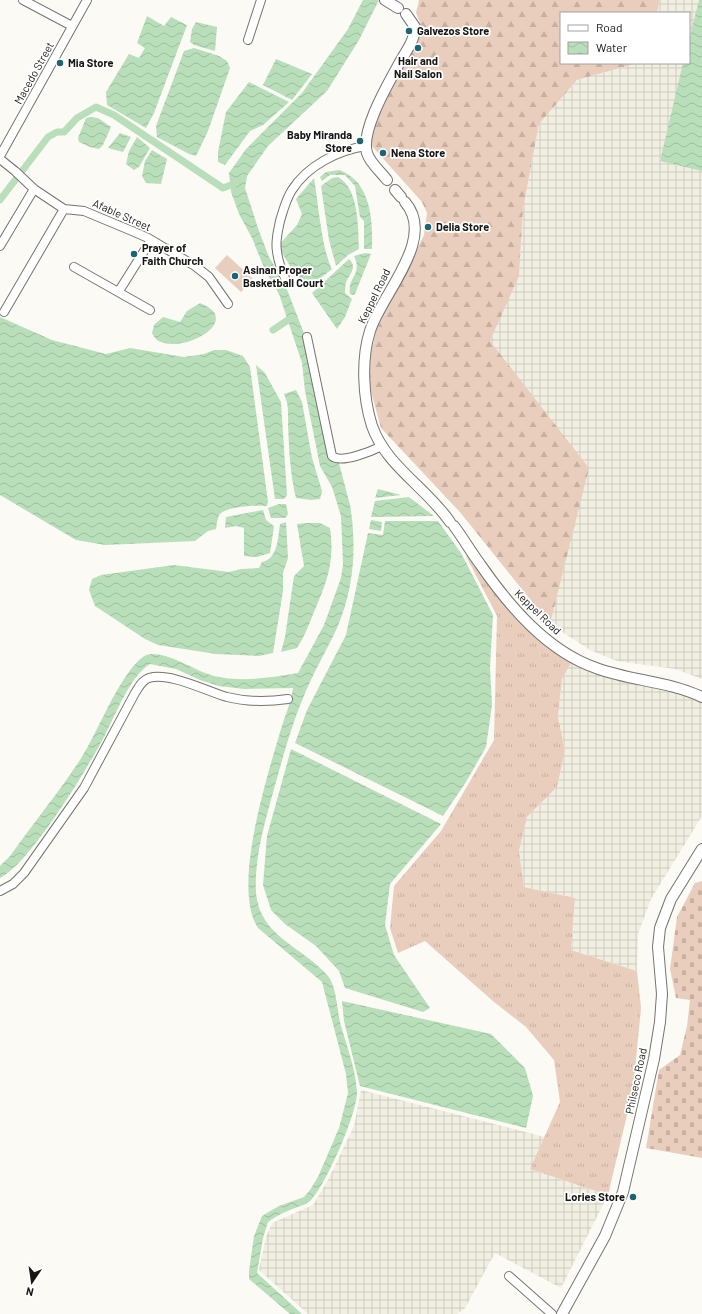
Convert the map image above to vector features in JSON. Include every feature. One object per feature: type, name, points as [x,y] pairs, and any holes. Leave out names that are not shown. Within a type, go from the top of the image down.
[{"type":"street","points":[[23,0],[72,26]]},
{"type":"street","name":"Macedo Street","points":[[0,156],[87,0]]},
{"type":"street","points":[[248,40],[261,0]]},
{"type":"street","points":[[285,278],[278,258],[276,239],[285,206],[293,188],[316,166],[331,156],[346,149],[366,146],[367,129],[414,34],[414,24],[402,11],[386,1]]},
{"type":"street","name":"Keppel Road","points":[[366,146],[369,158],[415,217],[416,236],[409,255],[376,315],[370,333],[366,354],[365,381],[368,409],[372,425],[382,446],[391,459],[420,487],[452,524],[506,598],[529,624],[562,650],[600,670],[673,686],[702,697]]},
{"type":"street","name":"Afable Street","points":[[0,159],[34,189],[64,209],[84,211],[151,240],[203,272],[213,281],[228,304]]},
{"type":"street","points":[[0,246],[34,189]]},
{"type":"street","points":[[4,312],[64,209]]},
{"type":"street","points":[[119,291],[151,240]]},
{"type":"street","points":[[74,266],[150,310]]},
{"type":"street","points":[[307,337],[332,456],[339,459],[362,455],[382,446]]},
{"type":"street","points":[[0,891],[13,884],[24,873],[80,794],[135,693],[144,680],[151,677],[164,678],[228,697],[253,701],[288,700]]},
{"type":"street","name":"Philseco Road","points":[[562,1314],[605,1236],[623,1192],[660,1022],[662,994],[658,947],[660,928],[671,899],[702,849]]},
{"type":"street","points":[[509,1276],[552,1314]]},
{"type":"shaded area","points":[[660,0],[702,0],[702,679],[675,669],[617,661],[590,650],[550,624],[460,512],[381,428],[370,359],[376,331],[519,276],[523,209],[539,124],[577,80],[634,64],[690,64],[690,12],[657,12]]},
{"type":"shaded area","points":[[574,658],[702,696],[702,816],[651,899],[638,934],[637,971],[571,950],[575,898],[524,887],[519,851],[527,817],[557,787],[565,751],[558,717],[562,679]]},
{"type":"shaded area","points":[[361,1090],[545,1137],[530,1169],[608,1195],[561,1288],[495,1253],[465,1308],[457,1314],[308,1314],[259,1270],[266,1237],[272,1223],[313,1205],[328,1180],[354,1126]]},
{"type":"green space","points":[[419,0],[660,0],[657,12],[560,12],[560,64],[634,64],[577,80],[539,124],[523,209],[519,276],[490,341],[589,468],[550,624],[460,512],[381,428],[369,384],[370,359],[376,331],[424,235],[427,213],[422,202],[371,145],[371,131],[415,37],[420,22],[416,13]]},
{"type":"green space","points":[[227,255],[253,279],[241,292],[215,268]]},
{"type":"green space","points":[[473,545],[528,624],[574,658],[562,679],[558,717],[565,751],[557,787],[527,817],[519,851],[524,887],[575,898],[571,950],[637,971],[641,1008],[633,1090],[608,1195],[530,1169],[560,1102],[554,1060],[526,1027],[494,1002],[425,941],[398,953],[390,928],[394,886],[441,831],[494,740],[497,616],[466,556]]},
{"type":"green space","points":[[702,881],[702,1158],[646,1148],[659,1070],[680,1055],[687,1026],[690,1000],[676,998],[670,969],[677,917],[695,883]]},
{"type":"water","points":[[363,0],[379,0],[359,40],[327,91],[268,146],[247,176],[245,188],[269,257],[284,282],[307,341],[350,505],[353,536],[350,583],[343,613],[304,695],[294,721],[267,814],[258,853],[256,893],[259,908],[265,920],[274,931],[318,966],[331,981],[335,993],[341,1026],[353,1067],[357,1093],[352,1116],[340,1148],[325,1180],[311,1200],[307,1203],[284,1212],[268,1222],[263,1238],[257,1273],[302,1314],[290,1314],[249,1279],[254,1236],[262,1216],[279,1206],[304,1197],[310,1190],[318,1177],[339,1128],[348,1093],[346,1074],[322,982],[258,928],[251,910],[248,886],[254,830],[268,773],[293,688],[244,689],[219,686],[200,680],[176,669],[150,664],[136,677],[130,686],[86,768],[58,813],[42,835],[27,854],[12,869],[0,878],[0,866],[10,856],[72,772],[87,748],[120,686],[138,661],[151,654],[165,656],[205,673],[239,679],[263,678],[298,673],[324,625],[341,578],[343,564],[341,516],[332,487],[320,466],[305,391],[302,363],[279,294],[265,270],[252,238],[239,214],[231,192],[229,173],[246,149],[302,93],[348,29]]},
{"type":"water","points":[[699,0],[702,0],[702,171],[660,161],[683,64],[690,64],[690,36]]},
{"type":"water","points":[[147,16],[164,26],[171,17],[187,25],[154,113],[146,128],[107,105],[106,92],[129,54],[139,58],[145,48],[137,43]]},
{"type":"water","points":[[196,22],[217,27],[215,51],[194,45],[190,42],[192,29]]},
{"type":"water","points":[[194,48],[219,56],[227,61],[230,68],[208,131],[196,156],[189,154],[157,137],[156,126],[184,51]]},
{"type":"water","points":[[276,59],[312,74],[292,100],[263,85]]},
{"type":"water","points":[[249,82],[289,102],[263,125],[250,131],[225,165],[218,162],[218,152],[226,112]]},
{"type":"water","points":[[86,118],[98,118],[111,127],[103,145],[99,149],[79,142],[78,138]]},
{"type":"water","points":[[120,133],[131,137],[123,152],[108,148]]},
{"type":"water","points":[[137,137],[150,148],[139,167],[134,170],[126,164],[129,151]]},
{"type":"water","points":[[152,150],[167,159],[161,184],[146,183],[142,176],[145,161]]},
{"type":"water","points":[[339,170],[350,175],[364,192],[368,203],[372,226],[372,249],[364,249],[364,221],[360,217],[355,186],[345,175],[330,175],[322,181],[320,177],[326,172]]},
{"type":"water","points":[[338,177],[345,182],[354,199],[359,249],[348,255],[336,266],[329,240],[321,186],[332,178]]},
{"type":"water","points":[[314,178],[323,238],[332,269],[307,289],[293,271],[278,246],[297,225],[302,214],[296,199]]},
{"type":"water","points":[[365,253],[371,254],[355,294],[353,295],[350,294],[350,288],[357,268],[354,256]]},
{"type":"water","points":[[349,259],[353,264],[353,267],[346,283],[345,293],[352,299],[345,317],[337,329],[312,293]]},
{"type":"water","points":[[200,303],[212,310],[216,319],[213,327],[193,340],[180,344],[167,344],[157,340],[152,333],[154,325],[163,317],[180,322],[187,311]]},
{"type":"water","points":[[0,317],[52,340],[106,354],[130,348],[184,357],[204,354],[214,350],[226,350],[243,356],[250,367],[268,502],[267,506],[242,507],[224,511],[219,516],[216,529],[208,531],[195,541],[105,545],[76,540],[0,495]]},
{"type":"water","points":[[256,365],[265,373],[281,402],[287,495],[284,499],[275,499]]},
{"type":"water","points":[[296,390],[302,402],[312,458],[322,491],[320,499],[311,500],[296,498],[294,489],[289,452],[288,409],[284,394]]},
{"type":"water","points":[[378,489],[401,495],[375,498]]},
{"type":"water","points":[[409,497],[434,516],[371,517],[375,501]]},
{"type":"water","points":[[279,504],[286,504],[288,514],[285,518],[271,518],[268,508]]},
{"type":"water","points":[[263,510],[266,520],[274,526],[270,553],[257,557],[244,556],[244,528],[236,526],[225,528],[226,517]]},
{"type":"water","points":[[371,520],[382,522],[381,531],[369,529]]},
{"type":"water","points":[[385,521],[438,521],[461,553],[493,615],[490,667],[492,705],[486,747],[466,782],[443,816],[295,743],[307,710],[346,635],[368,533],[383,535]]},
{"type":"water","points":[[286,522],[288,558],[283,573],[283,591],[273,653],[259,656],[216,654],[158,645],[145,639],[95,606],[89,590],[92,579],[101,575],[174,565],[229,572],[241,569],[259,568],[262,562],[271,557],[274,552],[278,541],[280,524]]},
{"type":"water","points":[[320,523],[330,528],[331,561],[329,571],[319,601],[300,644],[297,648],[281,652],[285,637],[294,576],[304,566],[297,524]]},
{"type":"water","points":[[291,749],[441,824],[390,884],[385,925],[394,955],[430,1008],[423,1012],[345,988],[339,971],[316,946],[285,924],[271,910],[263,885],[267,836]]},
{"type":"water","points":[[342,1001],[491,1034],[525,1068],[533,1096],[526,1128],[360,1086],[344,1021]]},
{"type":"waterway","points":[[0,200],[48,137],[57,132],[64,132],[77,118],[96,107],[114,115],[223,188],[236,183]]},
{"type":"waterway","points":[[273,330],[291,318]]},
{"type":"place","name":"Galvezos Store","points":[[409,31]]},
{"type":"place","name":"Hair and Nail Salon","points":[[418,48]]},
{"type":"place","name":"Mia Store","points":[[60,63]]},
{"type":"place","name":"Baby Miranda Store","points":[[360,141]]},
{"type":"place","name":"Nena Store","points":[[383,153]]},
{"type":"place","name":"Delia Store","points":[[428,227]]},
{"type":"place","name":"Prayer of Faith Church","points":[[134,254]]},
{"type":"place","name":"Asinan Proper Basketball Court","points":[[235,276]]},
{"type":"place","name":"Lories Store","points":[[633,1197]]}]
